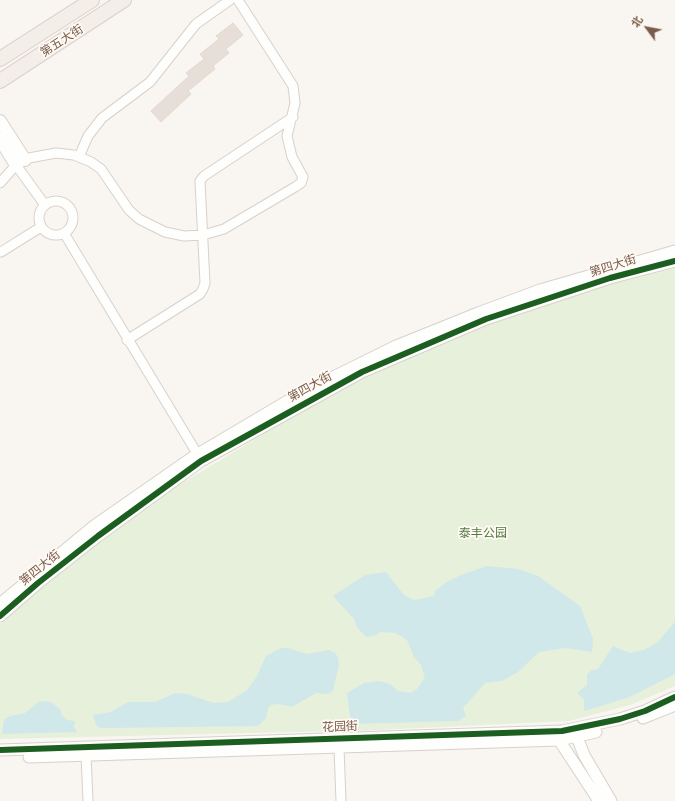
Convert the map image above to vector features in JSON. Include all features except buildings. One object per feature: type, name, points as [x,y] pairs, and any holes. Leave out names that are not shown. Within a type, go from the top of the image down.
[{"type":"main road","name":"第五大街","points":[[0,59],[92,0]]},
{"type":"main road","name":"第五大街","points":[[0,81],[124,0]]},
{"type":"main road","points":[[0,121],[20,162]]},
{"type":"main road","points":[[0,139],[20,162]]},
{"type":"street","points":[[80,157],[88,136],[102,118],[150,82],[196,24],[230,0]]},
{"type":"street","points":[[0,183],[20,162],[38,155],[56,153],[80,157],[101,169],[129,210],[143,222],[169,234],[184,236],[203,235],[224,229],[301,183],[302,177],[292,157],[287,136],[293,117],[296,95],[293,86],[238,0]]},
{"type":"street","points":[[127,340],[200,294],[204,289],[200,181],[204,176],[293,117]]},
{"type":"street","points":[[20,162],[44,205]]},
{"type":"street","points":[[57,201],[69,207],[72,213],[70,228],[57,236],[51,235],[41,227],[39,216],[44,205],[57,201]]},
{"type":"street","points":[[0,252],[41,227]]},
{"type":"street","points":[[64,233],[199,458]]},
{"type":"street","name":"第四大街","points":[[0,604],[94,526],[301,393],[396,346],[540,290],[675,251]]},
{"type":"street","name":"第四大街","points":[[0,616],[38,583],[199,458],[362,372],[486,319],[610,278],[675,261]]},
{"type":"street","name":"花园街","points":[[0,750],[562,731],[620,719],[645,711],[675,697]]},
{"type":"street","name":"花园街","points":[[0,757],[86,756],[559,740],[578,737],[620,726],[661,712],[675,705]]},
{"type":"street","points":[[578,737],[584,755],[611,801]]},
{"type":"street","points":[[559,740],[599,801]]},
{"type":"street","points":[[339,748],[341,801]]},
{"type":"street","points":[[86,756],[88,801]]},
{"type":"green space","name":"泰丰公园","points":[[675,268],[675,686],[630,705],[569,721],[376,730],[0,739],[0,624],[56,574],[164,494],[330,394],[394,363],[454,337],[549,303],[595,288]]},
{"type":"water","points":[[487,566],[518,569],[538,576],[580,606],[593,639],[592,652],[565,648],[539,652],[518,672],[502,681],[485,683],[463,708],[466,716],[458,721],[351,724],[347,693],[364,683],[379,681],[390,684],[398,691],[410,693],[417,689],[425,678],[421,665],[414,657],[407,640],[396,633],[381,632],[373,636],[366,637],[357,627],[354,619],[333,596],[365,575],[386,572],[404,595],[414,600],[434,596],[435,591],[445,583],[461,575]]},
{"type":"water","points":[[675,622],[675,674],[630,697],[584,711],[584,699],[577,693],[587,685],[587,675],[591,670],[598,669],[613,646],[630,653],[644,650],[658,642]]},
{"type":"water","points":[[281,648],[288,648],[307,654],[329,650],[335,653],[338,657],[339,665],[333,691],[328,694],[316,693],[292,707],[278,704],[271,705],[268,708],[266,718],[258,726],[100,728],[96,725],[93,715],[111,712],[128,702],[155,702],[175,693],[187,694],[214,703],[228,702],[246,691],[256,678],[266,656]]},
{"type":"water","points":[[40,701],[51,702],[60,709],[62,715],[67,720],[75,721],[74,727],[77,732],[2,734],[4,720],[10,716],[25,713]]},
{"type":"cycle path","points":[[0,616],[38,583],[98,536],[201,461],[362,372],[486,319],[610,278],[675,261]]},
{"type":"cycle path","points":[[0,750],[562,731],[620,719],[645,711],[675,697]]}]
